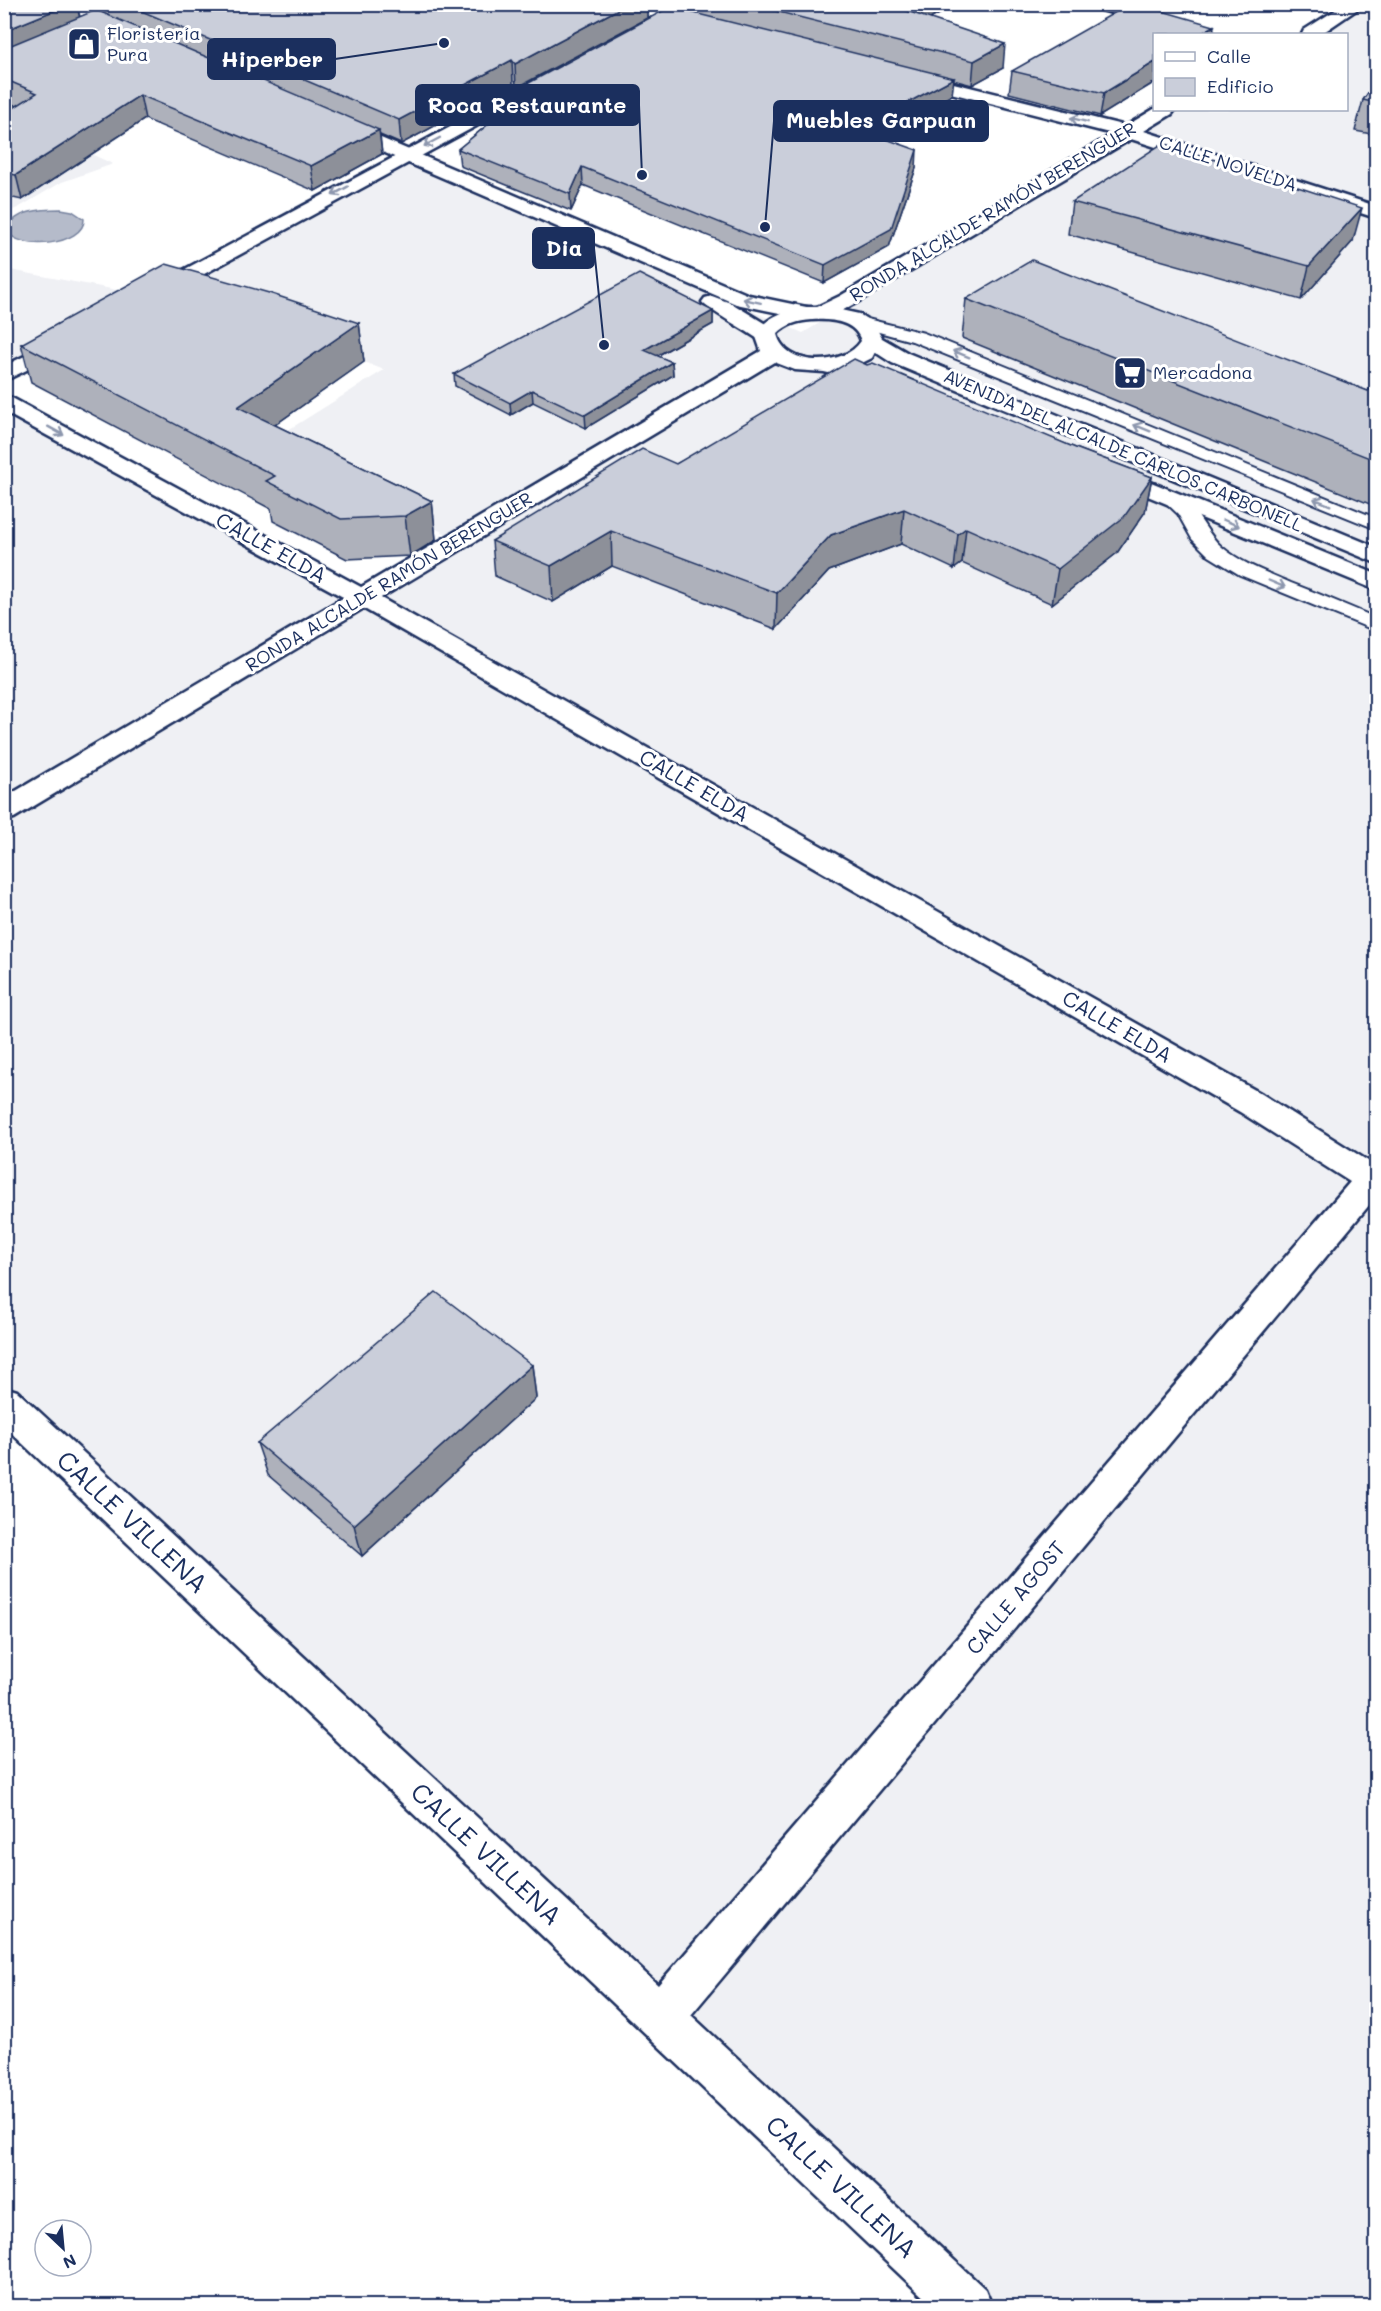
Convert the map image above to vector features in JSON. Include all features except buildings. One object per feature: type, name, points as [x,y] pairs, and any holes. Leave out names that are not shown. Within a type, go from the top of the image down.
[{"type":"street","points":[[624,4],[713,27]]},
{"type":"street","points":[[646,27],[687,4]]},
{"type":"street","points":[[1100,4],[1202,33]]},
{"type":"street","points":[[1304,33],[1357,4]]},
{"type":"street","points":[[1302,33],[1318,10]]},
{"type":"street","points":[[139,302],[584,60]]},
{"type":"street","name":"CALLE NOVELDA","points":[[898,74],[1136,134],[1377,212]]},
{"type":"street","name":"RONDA ALCALDE RAMÓN BERENGUER","points":[[825,366],[845,363],[867,352],[860,327],[862,306],[1136,134],[1165,111]]},
{"type":"street","name":"RONDA ALCALDE RAMÓN BERENGUER","points":[[4,811],[363,598],[770,344],[770,327],[780,320],[814,313],[847,300],[1136,134],[1185,111]]},
{"type":"street","points":[[322,127],[743,300],[814,313],[860,327]]},
{"type":"street","points":[[399,159],[726,308],[770,344],[801,364],[876,375],[897,384]]},
{"type":"street","name":"AVENIDA DEL ALCALDE CARLOS CARBONELL","points":[[860,327],[900,358],[1377,556]]},
{"type":"street","points":[[4,375],[87,330]]},
{"type":"street","name":"CALLE ELDA","points":[[4,403],[363,598],[1231,1092],[1374,1181]]},
{"type":"street","name":"AVENIDA DEL ALCALDE CARLOS CARBONELL","points":[[1082,461],[1377,583]]},
{"type":"street","name":"CALLE AGOST","points":[[660,2017],[1374,1181]]},
{"type":"street","name":"CALLE VILLENA","points":[[4,1402],[968,2307]]},
{"type":"lane","points":[[860,327],[918,337],[1377,524]]},
{"type":"lane","points":[[1169,497],[1185,511],[1199,535],[1216,552],[1247,571],[1377,625]]},
{"type":"shaded area","points":[[1347,5],[1376,5],[1376,2306],[968,2306],[5,1402],[4,403],[363,598],[459,540],[264,445],[384,370],[171,284],[398,160],[803,333],[1172,111],[1348,111],[1348,33],[1300,33]]},
{"type":"shaded area","points":[[4,114],[113,164],[62,182],[18,208],[5,213]]},
{"type":"shaded area","points":[[5,269],[149,296],[5,375]]},
{"type":"water","points":[[38,210],[72,211],[84,219],[81,228],[74,235],[63,240],[50,243],[24,242],[7,230],[16,218],[22,215]]},
{"type":"place","name":"Hiperber","points":[[444,43]]},
{"type":"place","name":"Floristería Pura","points":[[84,44]]},
{"type":"place","name":"Roca Restaurante","points":[[642,175]]},
{"type":"place","name":"Muebles Garpuan","points":[[765,227]]},
{"type":"place","name":"Dia","points":[[604,345]]},
{"type":"place","name":"Mercadona","points":[[1130,373]]}]
